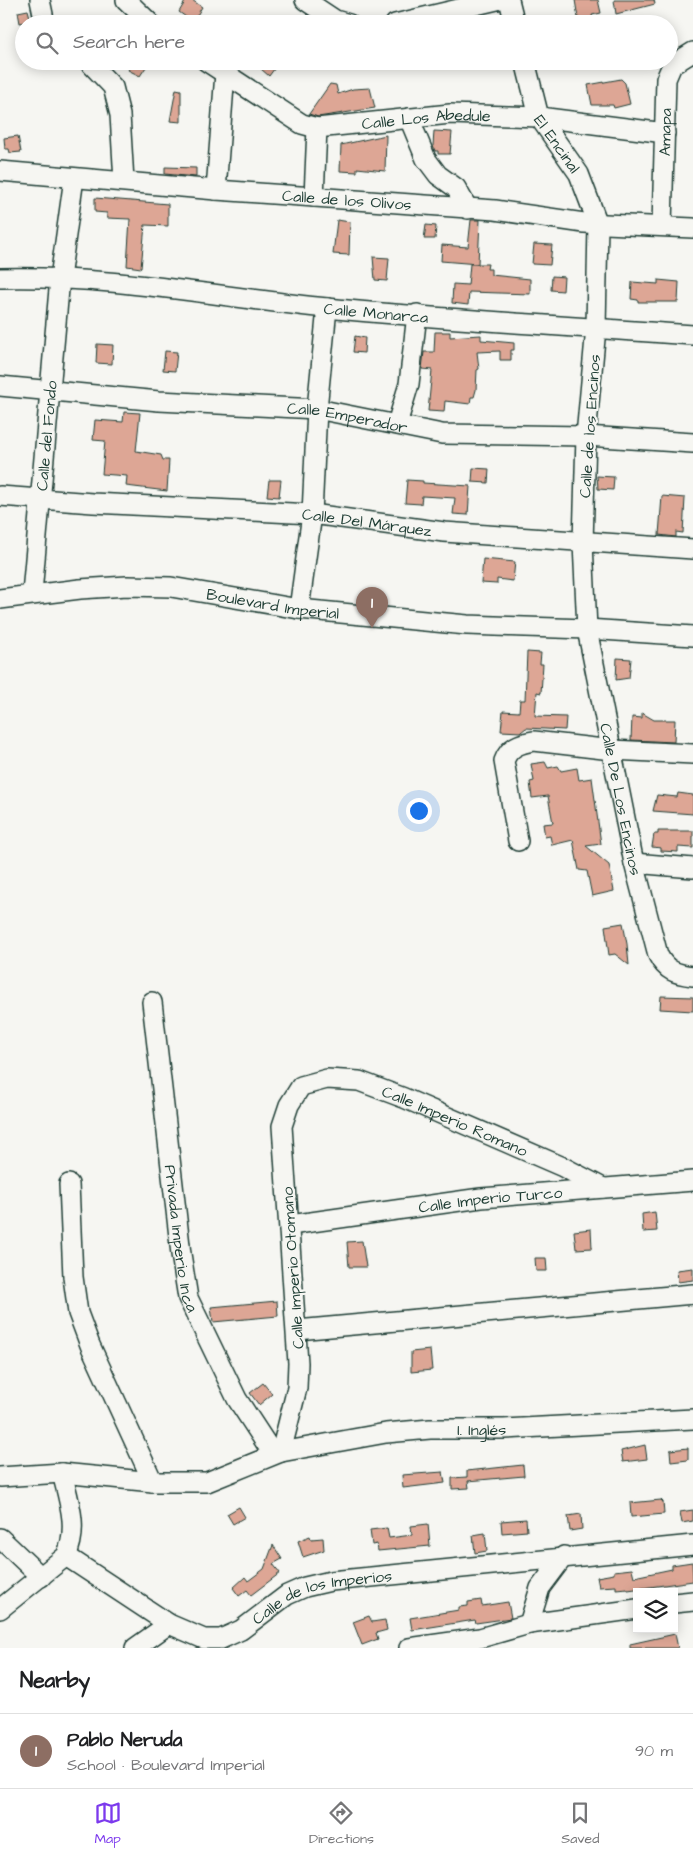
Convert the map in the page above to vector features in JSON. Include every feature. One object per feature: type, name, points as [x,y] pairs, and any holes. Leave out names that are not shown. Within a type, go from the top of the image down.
[{"type":"street","points":[[40,0],[43,15]]},
{"type":"street","points":[[126,0],[142,15]]},
{"type":"street","points":[[305,0],[328,15]]},
{"type":"street","points":[[433,15],[497,0]]},
{"type":"street","points":[[509,0],[513,15]]},
{"type":"street","name":"Amapa","points":[[678,61],[693,52]]},
{"type":"street","points":[[97,70],[113,87],[120,115],[124,181]]},
{"type":"street","name":"Calle Los Abedule","points":[[220,70],[302,124],[317,128],[450,114],[539,117],[665,133]]},
{"type":"street","name":"El Encinal","points":[[527,70],[539,117],[579,174],[598,224]]},
{"type":"street","name":"Amapa","points":[[662,226],[666,79],[670,70]]},
{"type":"street","points":[[216,190],[225,73]]},
{"type":"street","points":[[409,118],[426,159],[438,175],[456,188],[468,210]]},
{"type":"street","points":[[314,196],[317,128]]},
{"type":"street","name":"Calle de los Olivos","points":[[0,171],[468,210],[495,210],[598,224],[693,228]]},
{"type":"street","name":"Calle del Fondo","points":[[32,593],[60,278],[74,178]]},
{"type":"street","name":"Calle de los Encinos","points":[[588,629],[583,543],[586,436],[596,328],[598,224]]},
{"type":"street","name":"Calle Monarca","points":[[0,278],[60,278],[148,285],[327,308],[693,335]]},
{"type":"street","points":[[299,608],[312,514],[317,409],[327,308]]},
{"type":"street","points":[[397,424],[409,384],[417,314]]},
{"type":"street","name":"Calle Emperador","points":[[0,386],[159,401],[317,409],[442,434],[586,436],[693,443]]},
{"type":"street","name":"Calle Del Márquez","points":[[0,496],[312,514],[444,532],[583,543],[693,549]]},
{"type":"street","name":"Boulevard Imperial","points":[[0,599],[32,593],[127,586],[172,587],[299,608],[467,625],[588,629],[693,636]]},
{"type":"street","name":"Calle De Los Encinos","points":[[588,629],[634,862],[658,955],[664,966],[675,974],[693,976]]},
{"type":"street","points":[[518,842],[504,761],[512,748],[534,741],[612,750],[693,754]]},
{"type":"street","points":[[634,862],[693,868]]},
{"type":"street","name":"Privada Imperio Inca","points":[[152,1002],[181,1254],[188,1298],[237,1399],[277,1453]]},
{"type":"street","name":"Calle Imperio Romano","points":[[301,1086],[327,1079],[360,1081],[563,1166],[603,1188]]},
{"type":"street","name":"Calle Imperio Otomano","points":[[277,1453],[296,1388],[297,1330],[282,1126],[289,1105],[301,1086]]},
{"type":"street","name":"Calle Imperio Turco","points":[[290,1225],[481,1198],[693,1181]]},
{"type":"street","points":[[70,1184],[72,1278],[78,1312],[94,1354],[154,1482]]},
{"type":"street","points":[[297,1330],[693,1294]]},
{"type":"street","name":"I. Inglés","points":[[277,1453],[386,1433],[430,1429],[504,1429],[693,1419]]},
{"type":"street","points":[[0,1477],[62,1473],[154,1482],[207,1482],[277,1453]]},
{"type":"street","points":[[0,1609],[66,1556],[71,1545],[72,1516],[62,1473]]},
{"type":"street","points":[[0,1538],[41,1577]]},
{"type":"street","name":"Calle de los Imperios","points":[[66,1556],[169,1624],[204,1639],[221,1638],[240,1630],[287,1595],[305,1587],[322,1583],[564,1556],[693,1545]]},
{"type":"street","points":[[529,1624],[540,1588],[564,1556]]},
{"type":"street","points":[[678,1603],[693,1601]]},
{"type":"street","points":[[409,1648],[478,1643],[529,1624],[633,1610]]},
{"type":"street","points":[[135,1648],[169,1624]]},
{"type":"building","points":[[186,0],[192,0],[202,7],[197,15],[183,15],[179,12]]},
{"type":"building","points":[[575,0],[598,0],[601,13],[578,15]]},
{"type":"building","points":[[614,0],[654,0],[655,4],[616,14]]},
{"type":"building","points":[[28,10],[29,15],[19,15],[18,12]]},
{"type":"building","points":[[128,70],[144,70],[140,76]]},
{"type":"building","points":[[262,70],[273,70],[269,76]]},
{"type":"building","points":[[621,79],[625,83],[630,104],[614,108],[613,105],[592,105],[588,85]]},
{"type":"building","points":[[330,84],[336,85],[338,94],[353,89],[370,88],[375,108],[318,117],[309,114]]},
{"type":"building","points":[[176,89],[181,90],[181,122],[170,121]]},
{"type":"building","points":[[434,131],[452,132],[450,154],[438,154],[438,151],[435,151],[433,146]]},
{"type":"building","points":[[386,135],[385,171],[357,168],[357,172],[340,171],[341,145]]},
{"type":"building","points":[[18,136],[21,152],[10,153],[9,149],[5,149],[4,138]]},
{"type":"building","points":[[165,167],[196,168],[196,177],[165,174]]},
{"type":"building","points":[[95,198],[168,204],[168,226],[145,225],[141,268],[127,266],[130,219],[107,218],[107,213],[95,212]]},
{"type":"building","points":[[337,220],[350,222],[349,255],[333,254]]},
{"type":"building","points":[[471,220],[480,220],[478,264],[441,261],[442,245],[468,247]]},
{"type":"building","points":[[426,225],[436,226],[435,239],[424,239]]},
{"type":"building","points":[[534,244],[552,245],[550,265],[532,264]]},
{"type":"building","points":[[373,257],[389,258],[387,281],[375,280]]},
{"type":"building","points":[[470,264],[488,264],[487,269],[491,269],[491,275],[530,279],[530,294],[469,292],[468,305],[452,303],[453,284],[468,285]]},
{"type":"building","points":[[552,276],[564,277],[563,291],[551,290]]},
{"type":"building","points":[[658,280],[679,282],[678,302],[638,302],[638,300],[631,299],[632,282],[658,284]]},
{"type":"building","points":[[435,332],[450,332],[450,337],[481,335],[481,340],[514,343],[514,350],[511,350],[511,360],[500,360],[500,351],[477,352],[479,369],[477,370],[476,390],[474,397],[471,397],[470,404],[445,401],[444,412],[428,411],[432,370],[422,369],[424,352],[434,352]]},
{"type":"building","points":[[355,336],[365,338],[364,353],[353,352]]},
{"type":"building","points":[[97,344],[113,345],[112,364],[96,363]]},
{"type":"building","points":[[165,351],[177,352],[175,371],[163,370]]},
{"type":"building","points":[[124,412],[140,413],[136,451],[161,455],[163,460],[169,460],[167,491],[126,486],[127,476],[102,474],[105,441],[93,440],[95,420],[123,422]]},
{"type":"building","points":[[473,468],[489,469],[488,483],[472,482]]},
{"type":"building","points":[[597,476],[614,477],[613,490],[598,489]]},
{"type":"building","points":[[269,480],[281,480],[279,497],[267,496]]},
{"type":"building","points":[[407,480],[470,486],[468,515],[453,514],[455,498],[422,496],[421,504],[405,503]]},
{"type":"building","points":[[662,496],[685,498],[683,533],[676,532],[676,537],[659,535]]},
{"type":"building","points":[[483,559],[515,562],[513,581],[497,579],[497,584],[481,583]]},
{"type":"building","points":[[527,652],[541,653],[540,664],[543,664],[541,693],[537,692],[535,716],[566,717],[565,730],[526,728],[521,732],[501,731],[503,711],[519,712],[520,700],[525,700]]},
{"type":"building","points":[[617,658],[631,659],[629,678],[616,680]]},
{"type":"building","points":[[642,713],[654,720],[675,720],[674,742],[631,740],[632,717],[642,718]]},
{"type":"building","points":[[545,762],[548,768],[558,766],[561,771],[577,768],[579,780],[592,778],[601,844],[586,846],[609,865],[614,891],[592,896],[587,871],[579,870],[573,840],[552,845],[550,836],[545,837],[543,824],[553,823],[548,796],[532,798],[530,782],[534,781],[531,764]]},
{"type":"building","points":[[678,793],[693,795],[693,814],[653,811],[657,795],[677,797]]},
{"type":"building","points":[[658,831],[693,831],[693,848],[678,847],[678,852],[661,851],[661,848],[652,847],[654,834],[658,834]]},
{"type":"building","points":[[623,923],[629,965],[615,954],[609,955],[605,926]]},
{"type":"building","points":[[661,996],[693,997],[693,1011],[660,1009]]},
{"type":"building","points":[[655,1212],[657,1231],[643,1232],[642,1214]]},
{"type":"building","points":[[591,1229],[592,1248],[576,1249],[574,1231]]},
{"type":"building","points":[[362,1241],[366,1267],[349,1267],[347,1242]]},
{"type":"building","points":[[535,1258],[546,1258],[547,1271],[536,1271]]},
{"type":"building","points":[[693,1268],[693,1280],[678,1282],[677,1270]]},
{"type":"building","points":[[277,1301],[278,1316],[213,1322],[211,1307]]},
{"type":"building","points":[[430,1350],[432,1370],[411,1372],[411,1352]]},
{"type":"building","points":[[263,1383],[272,1394],[259,1405],[250,1393]]},
{"type":"building","points":[[645,1445],[647,1459],[623,1462],[621,1451]]},
{"type":"building","points":[[688,1448],[688,1460],[671,1462],[670,1450]]},
{"type":"building","points":[[523,1465],[524,1476],[468,1481],[469,1488],[452,1489],[452,1478],[467,1477],[467,1471]]},
{"type":"building","points":[[443,1472],[445,1483],[403,1488],[402,1475]]},
{"type":"building","points":[[661,1500],[663,1502],[664,1514],[631,1517],[630,1503]]},
{"type":"building","points":[[239,1507],[245,1517],[233,1524],[227,1514]]},
{"type":"building","points":[[693,1510],[693,1521],[682,1523],[680,1512]]},
{"type":"building","points":[[581,1514],[582,1529],[570,1531],[568,1516]]},
{"type":"building","points":[[526,1519],[527,1531],[502,1533],[501,1521]]},
{"type":"building","points":[[428,1524],[430,1546],[378,1551],[377,1544],[372,1545],[370,1530],[387,1528],[389,1538],[412,1535],[411,1526]]},
{"type":"building","points":[[485,1533],[487,1551],[475,1553],[473,1535]]},
{"type":"building","points":[[310,1536],[311,1539],[323,1538],[324,1550],[303,1557],[298,1541]]},
{"type":"building","points":[[273,1545],[282,1559],[273,1564],[280,1573],[251,1595],[247,1590],[239,1596],[233,1588],[245,1577],[248,1581],[264,1569]]},
{"type":"building","points":[[692,1562],[693,1581],[628,1590],[627,1588],[616,1589],[616,1586],[599,1587],[597,1577],[614,1574],[614,1571],[632,1569],[634,1577],[672,1569],[672,1565]]},
{"type":"building","points":[[481,1600],[482,1606],[508,1602],[511,1618],[476,1623],[475,1620],[412,1630],[410,1618],[459,1610],[459,1607],[468,1606],[468,1602]]},
{"type":"building","points":[[369,1616],[372,1622],[385,1620],[387,1630],[376,1633],[378,1639],[362,1645],[353,1622]]},
{"type":"building","points":[[675,1634],[678,1648],[630,1648],[630,1644]]},
{"type":"place","name":"Pablo Neruda","points":[[372,628]]}]
